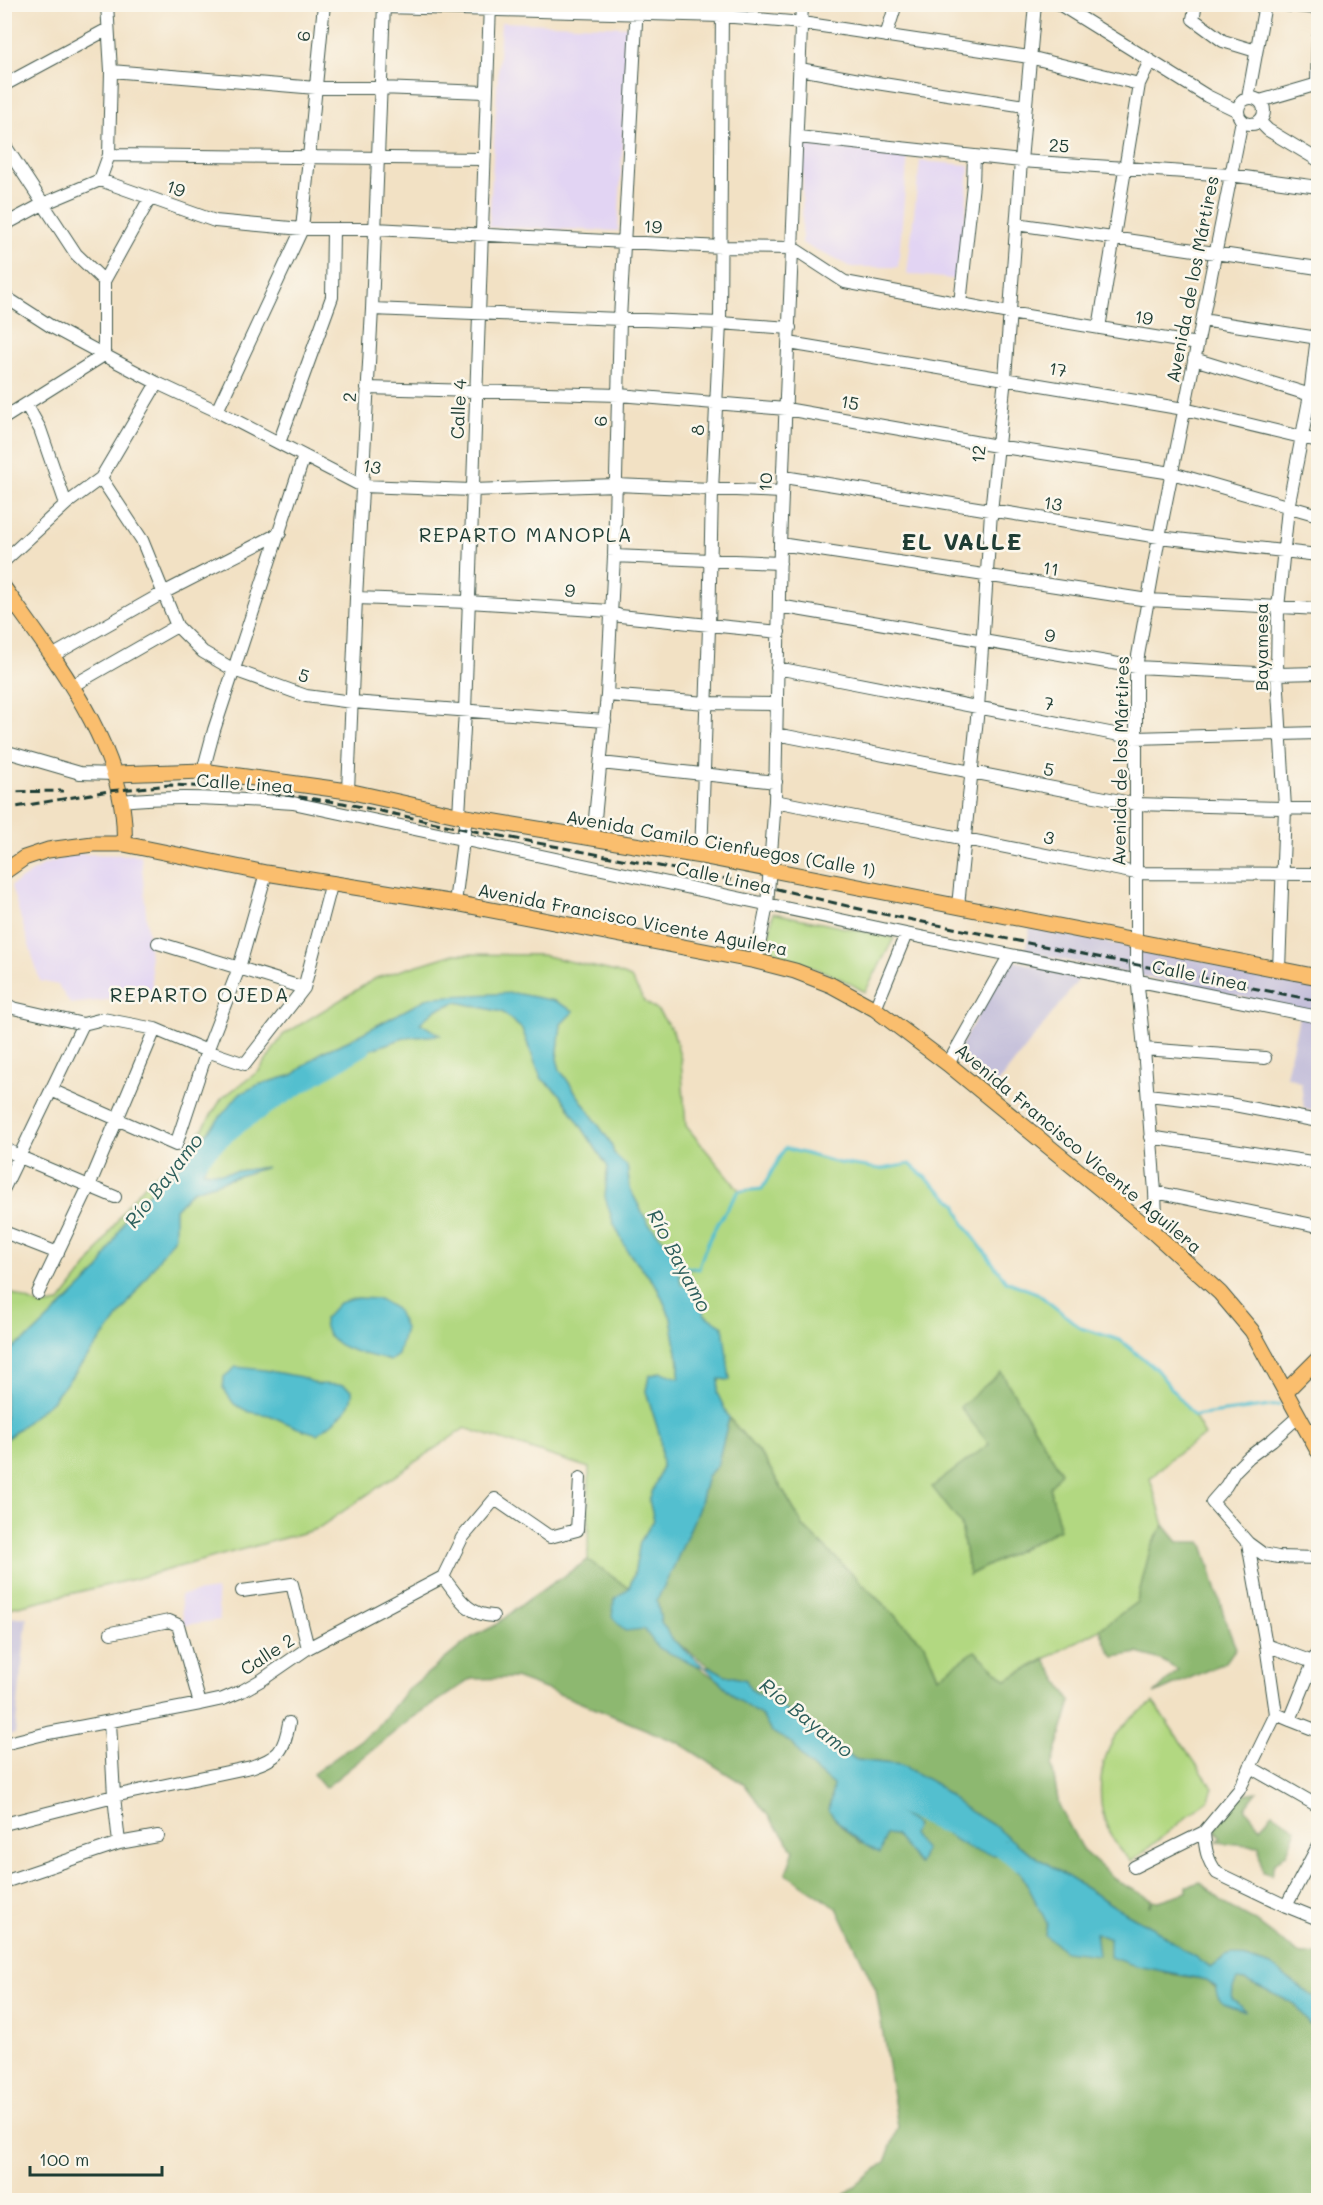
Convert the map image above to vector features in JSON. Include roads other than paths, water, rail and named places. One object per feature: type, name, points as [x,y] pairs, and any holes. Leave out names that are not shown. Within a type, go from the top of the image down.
[{"type":"main road","points":[[4,588],[52,656],[86,710],[115,774],[125,832],[124,844]]},
{"type":"main road","name":"Avenida Camilo Cienfuegos (Calle 1)","points":[[115,774],[203,771],[348,791],[462,816],[701,856],[1318,977]]},
{"type":"main road","points":[[93,844],[115,834],[120,828],[121,805]]},
{"type":"main road","name":"Avenida Francisco Vicente Aguilera","points":[[4,872],[24,858],[48,850],[93,844],[124,844],[266,873],[455,903],[756,961],[795,971],[831,985],[875,1009],[948,1064],[1154,1232],[1220,1293],[1239,1314],[1266,1353],[1286,1392],[1308,1425],[1318,1451]]},
{"type":"main road","points":[[1286,1392],[1318,1359]]},
{"type":"street","points":[[4,225],[42,204],[100,180],[109,155],[111,71],[106,4]]},
{"type":"street","name":"6","points":[[217,411],[303,229],[324,4]]},
{"type":"street","name":"10","points":[[756,961],[771,870],[776,782],[780,544],[802,4]]},
{"type":"street","points":[[886,36],[896,4]]},
{"type":"street","name":"12","points":[[958,906],[978,708],[991,512],[1005,378],[1025,105],[1035,4]]},
{"type":"street","points":[[1059,4],[1252,124],[1259,121],[1264,111],[1260,101]]},
{"type":"street","points":[[1196,4],[1193,19],[1223,41],[1256,51]]},
{"type":"street","points":[[1248,98],[1265,4]]},
{"type":"street","points":[[1274,4],[1318,8]]},
{"type":"street","points":[[384,6],[722,10],[1029,57],[1139,84]]},
{"type":"street","name":"2","points":[[348,791],[372,309],[384,6]]},
{"type":"street","name":"Calle 4","points":[[455,903],[463,839],[468,602],[483,235],[485,92],[490,7]]},
{"type":"street","name":"6","points":[[593,839],[607,695],[614,556],[621,320],[637,9]]},
{"type":"street","name":"8","points":[[701,856],[710,627],[712,490],[720,323],[722,10]]},
{"type":"street","points":[[4,85],[108,29]]},
{"type":"street","points":[[1240,115],[1240,103],[1248,98],[1260,101],[1318,85],[1318,38]]},
{"type":"street","points":[[1099,328],[1139,84],[1150,61]]},
{"type":"street","points":[[800,69],[914,90],[1025,105]]},
{"type":"street","points":[[111,71],[316,88],[485,92]]},
{"type":"street","name":"Avenida de los Mártires","points":[[1154,1232],[1155,1192],[1137,980],[1136,667],[1240,115]]},
{"type":"street","points":[[1259,121],[1268,130],[1318,160]]},
{"type":"street","name":"25","points":[[798,137],[1021,161],[1230,175],[1318,186]]},
{"type":"street","points":[[4,144],[76,254],[104,281]]},
{"type":"street","points":[[109,155],[483,159]]},
{"type":"street","points":[[960,304],[974,184],[974,156]]},
{"type":"street","name":"19","points":[[100,180],[215,221],[303,229],[375,229],[625,243],[793,248],[845,282],[1009,313],[1197,344]]},
{"type":"street","points":[[4,418],[104,355],[104,281],[150,198]]},
{"type":"street","points":[[1016,224],[1318,268]]},
{"type":"street","points":[[279,443],[332,297],[333,229]]},
{"type":"street","name":"13","points":[[4,293],[10,300],[52,327],[157,383],[217,411],[362,486],[472,490],[616,485],[782,492]]},
{"type":"street","points":[[372,309],[720,323],[790,328]]},
{"type":"street","points":[[1202,320],[1318,335]]},
{"type":"street","name":"Bayamesa","points":[[1279,969],[1286,808],[1277,674],[1278,608],[1288,508],[1302,437],[1314,396],[1318,335]]},
{"type":"street","name":"17","points":[[789,343],[1184,409],[1318,441]]},
{"type":"street","points":[[1194,359],[1314,396]]},
{"type":"street","points":[[4,561],[66,504],[101,478],[157,383]]},
{"type":"street","name":"15","points":[[367,388],[619,395],[786,410],[997,446],[1172,472],[1318,515]]},
{"type":"street","points":[[26,404],[40,429],[66,504]]},
{"type":"street","points":[[203,771],[214,730],[304,456]]},
{"type":"street","name":"13","points":[[784,477],[991,512],[1159,537],[1318,555]]},
{"type":"street","name":"5","points":[[101,478],[142,540],[177,626],[202,652],[234,670],[306,696],[352,702],[605,721]]},
{"type":"street","points":[[52,656],[163,593],[280,533]]},
{"type":"street","name":"11","points":[[780,544],[1148,600],[1318,609]]},
{"type":"street","points":[[614,556],[780,563]]},
{"type":"street","name":"9","points":[[356,598],[610,611],[620,616],[710,627],[778,632]]},
{"type":"street","name":"9","points":[[779,606],[1136,667],[1277,674],[1318,673]]},
{"type":"street","points":[[72,686],[177,626]]},
{"type":"street","name":"7","points":[[777,668],[1135,738],[1318,733]]},
{"type":"street","points":[[607,695],[777,704]]},
{"type":"street","name":"5","points":[[776,734],[1136,804],[1318,809]]},
{"type":"street","points":[[4,751],[80,773],[115,774]]},
{"type":"street","points":[[601,763],[776,782]]},
{"type":"street","name":"Calle Linea","points":[[121,805],[163,797],[209,797],[293,803],[1010,956],[1318,1017]]},
{"type":"street","name":"3","points":[[775,801],[1136,873],[1318,874]]},
{"type":"street","points":[[51,1090],[176,1145],[207,1051],[239,968],[266,873]]},
{"type":"street","points":[[4,1003],[13,1008],[83,1024],[103,1019],[154,1029],[245,1064],[304,988],[332,882]]},
{"type":"street","points":[[875,1009],[906,934]]},
{"type":"street","points":[[159,943],[304,988]]},
{"type":"street","points":[[948,1064],[1010,956]]},
{"type":"street","points":[[4,1188],[83,1024]]},
{"type":"street","points":[[38,1293],[89,1186],[154,1029]]},
{"type":"street","points":[[1144,1049],[1265,1058]]},
{"type":"street","points":[[1148,1095],[1229,1104],[1318,1121]]},
{"type":"street","points":[[1150,1137],[1318,1163]]},
{"type":"street","points":[[4,1148],[115,1197]]},
{"type":"street","points":[[1155,1192],[1318,1226]]},
{"type":"street","points":[[4,1232],[58,1253]]},
{"type":"street","points":[[1308,1425],[1272,1440],[1249,1457],[1235,1471],[1212,1502],[1248,1543],[1263,1554],[1278,1557],[1318,1558]]},
{"type":"street","points":[[493,1616],[480,1616],[471,1611],[443,1577],[462,1538],[495,1499],[550,1537],[577,1530],[580,1478]]},
{"type":"street","points":[[1134,1867],[1204,1832],[1239,1790],[1275,1714],[1266,1645],[1248,1543]]},
{"type":"street","name":"Calle 2","points":[[4,1744],[223,1699],[262,1679],[308,1648],[443,1577]]},
{"type":"street","points":[[242,1591],[292,1584],[308,1648]]},
{"type":"street","points":[[111,1633],[169,1621],[178,1625],[200,1704]]},
{"type":"street","points":[[1266,1645],[1317,1659],[1290,1720]]},
{"type":"street","points":[[1275,1714],[1318,1731]]},
{"type":"street","points":[[110,1722],[119,1843]]},
{"type":"street","points":[[4,1824],[114,1796],[251,1767],[270,1760],[279,1753],[285,1744],[289,1723]]},
{"type":"street","points":[[1251,1767],[1318,1806]]},
{"type":"street","points":[[1204,1832],[1210,1864],[1218,1873],[1318,1919]]},
{"type":"street","points":[[4,1882],[119,1843],[158,1836]]},
{"type":"street","points":[[1286,1906],[1318,1846]]},
{"type":"water","points":[[514,993],[555,1001],[574,1011],[561,1024],[557,1059],[560,1070],[611,1143],[614,1154],[627,1166],[630,1189],[648,1223],[670,1247],[681,1284],[696,1292],[705,1315],[723,1326],[730,1380],[719,1379],[717,1393],[729,1418],[717,1466],[707,1476],[698,1510],[657,1600],[661,1622],[673,1640],[705,1667],[658,1648],[644,1629],[625,1631],[612,1617],[614,1600],[629,1588],[634,1575],[640,1542],[654,1520],[649,1500],[662,1467],[660,1436],[646,1391],[649,1376],[661,1372],[679,1378],[679,1363],[671,1318],[656,1285],[628,1252],[613,1222],[605,1197],[608,1167],[560,1094],[541,1078],[522,1029],[502,1012],[457,1002],[435,1010],[420,1023],[440,1035],[404,1038],[319,1067],[256,1105],[217,1138],[203,1171],[223,1173],[267,1167],[192,1191],[175,1209],[175,1236],[112,1326],[53,1400],[5,1440],[5,1354],[33,1334],[99,1270],[130,1209],[178,1168],[239,1094],[258,1085],[293,1075],[322,1052],[348,1041],[430,997]]},
{"type":"water","points":[[357,1298],[379,1299],[396,1309],[405,1328],[398,1355],[390,1361],[348,1349],[331,1338],[326,1330],[324,1319],[339,1303]]},
{"type":"water","points":[[236,1367],[301,1377],[317,1384],[343,1385],[352,1390],[352,1397],[346,1410],[317,1434],[269,1415],[249,1412],[234,1404],[223,1388],[224,1377]]},
{"type":"water","points":[[705,1667],[711,1667],[725,1675],[746,1680],[750,1689],[794,1715],[838,1750],[857,1760],[901,1765],[936,1784],[960,1805],[996,1827],[1019,1846],[1117,1908],[1160,1932],[1211,1967],[1226,1956],[1233,1954],[1271,1966],[1315,1998],[1318,2005],[1318,2028],[1309,2024],[1295,2004],[1246,1981],[1237,1980],[1233,1988],[1232,1999],[1246,2011],[1221,2002],[1216,1993],[1216,1987],[1207,1980],[1132,1965],[1110,1957],[1110,1939],[1095,1933],[1098,1955],[1065,1951],[1045,1935],[1047,1923],[1021,1873],[999,1854],[1004,1840],[995,1855],[970,1849],[936,1828],[939,1821],[889,1800],[889,1806],[916,1825],[912,1834],[925,1850],[919,1864],[895,1835],[886,1834],[880,1853],[864,1845],[829,1811],[833,1785],[807,1763],[792,1743],[772,1732],[762,1716],[737,1699]]},
{"type":"waterway","name":"Río Bayamo","points":[[198,1162],[226,1135],[246,1120],[363,1048]]},
{"type":"waterway","points":[[675,1265],[699,1269],[720,1218],[739,1191],[762,1189],[785,1148],[839,1163],[881,1169],[910,1164],[956,1204],[964,1224],[1006,1281],[1037,1293],[1081,1328],[1120,1340],[1156,1369],[1194,1416],[1279,1405]]},
{"type":"waterway","name":"Río Bayamo","points":[[869,1791],[936,1822],[999,1847],[1018,1862]]},
{"type":"railway","points":[[4,809],[109,791],[170,785],[235,788],[343,803],[464,829],[769,887],[868,911],[1318,1001]]},
{"type":"railway","points":[[4,792],[63,791]]},
{"type":"district","name":"REPARTO MANOPLA","points":[[526,534]]},
{"type":"district","name":"EL VALLE","points":[[962,540]]},
{"type":"district","name":"REPARTO OJEDA","points":[[200,994]]}]
